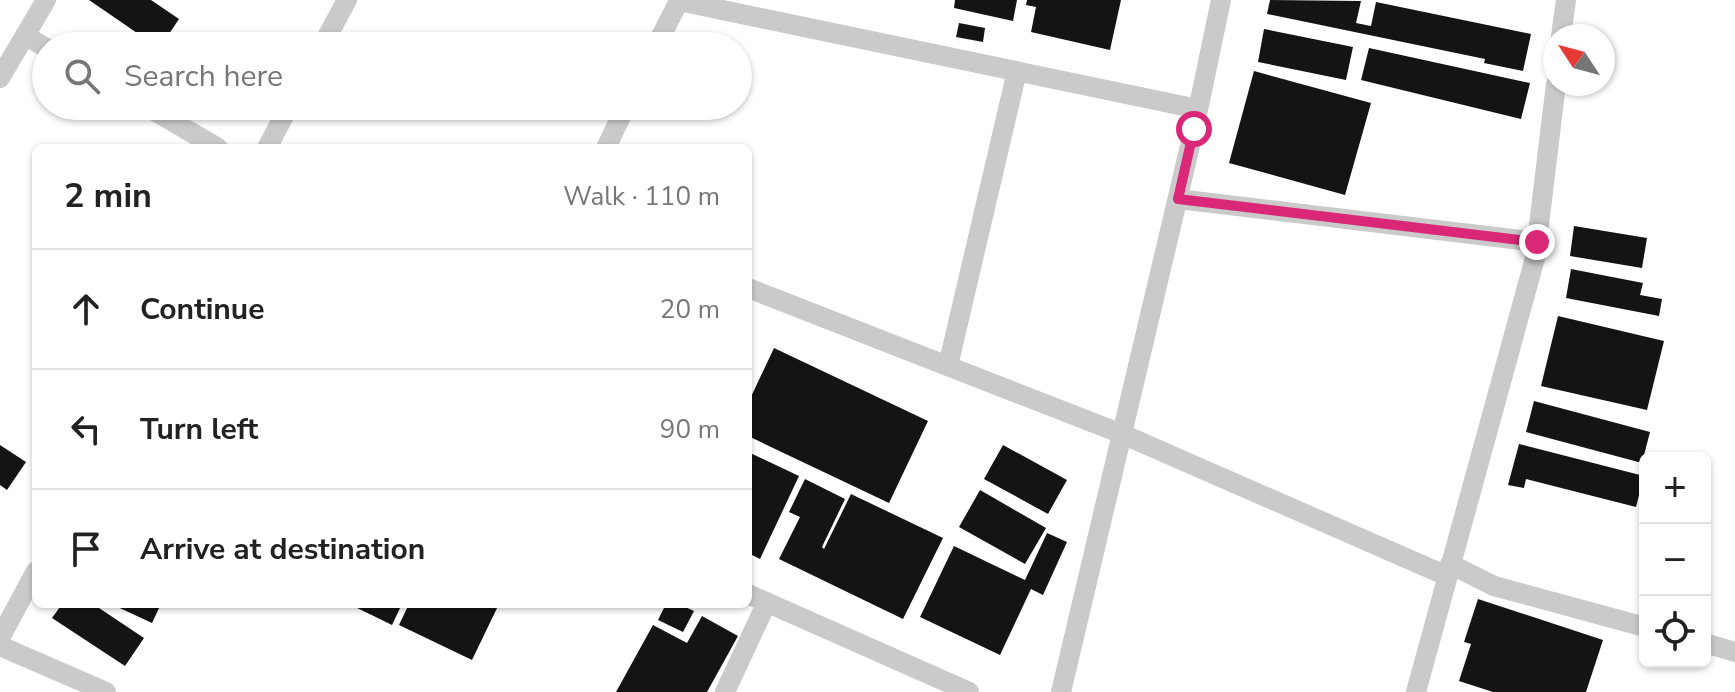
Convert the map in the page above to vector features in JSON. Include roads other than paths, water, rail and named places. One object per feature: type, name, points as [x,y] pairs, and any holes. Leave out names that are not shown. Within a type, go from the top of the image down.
[{"type":"street","points":[[0,78],[46,0]]},
{"type":"street","points":[[330,32],[347,0]]},
{"type":"street","points":[[1061,692],[1178,199],[1221,0]]},
{"type":"street","points":[[1563,24],[1566,0]]},
{"type":"street","points":[[663,32],[679,1],[1198,109]]},
{"type":"street","points":[[25,35],[32,39]]},
{"type":"street","points":[[948,366],[1017,71]]},
{"type":"street","points":[[1416,692],[1537,242],[1555,96]]},
{"type":"street","points":[[170,120],[211,144]]},
{"type":"street","points":[[269,144],[282,120]]},
{"type":"street","points":[[608,144],[619,120]]},
{"type":"street","points":[[1178,199],[1537,242]]},
{"type":"street","points":[[752,290],[1122,434],[1449,570],[1494,586],[1639,625]]},
{"type":"street","points":[[0,638],[32,578]]},
{"type":"street","points":[[725,692],[757,598],[969,692]]},
{"type":"street","points":[[1711,645],[1735,652]]},
{"type":"street","points":[[0,646],[106,692]]}]
